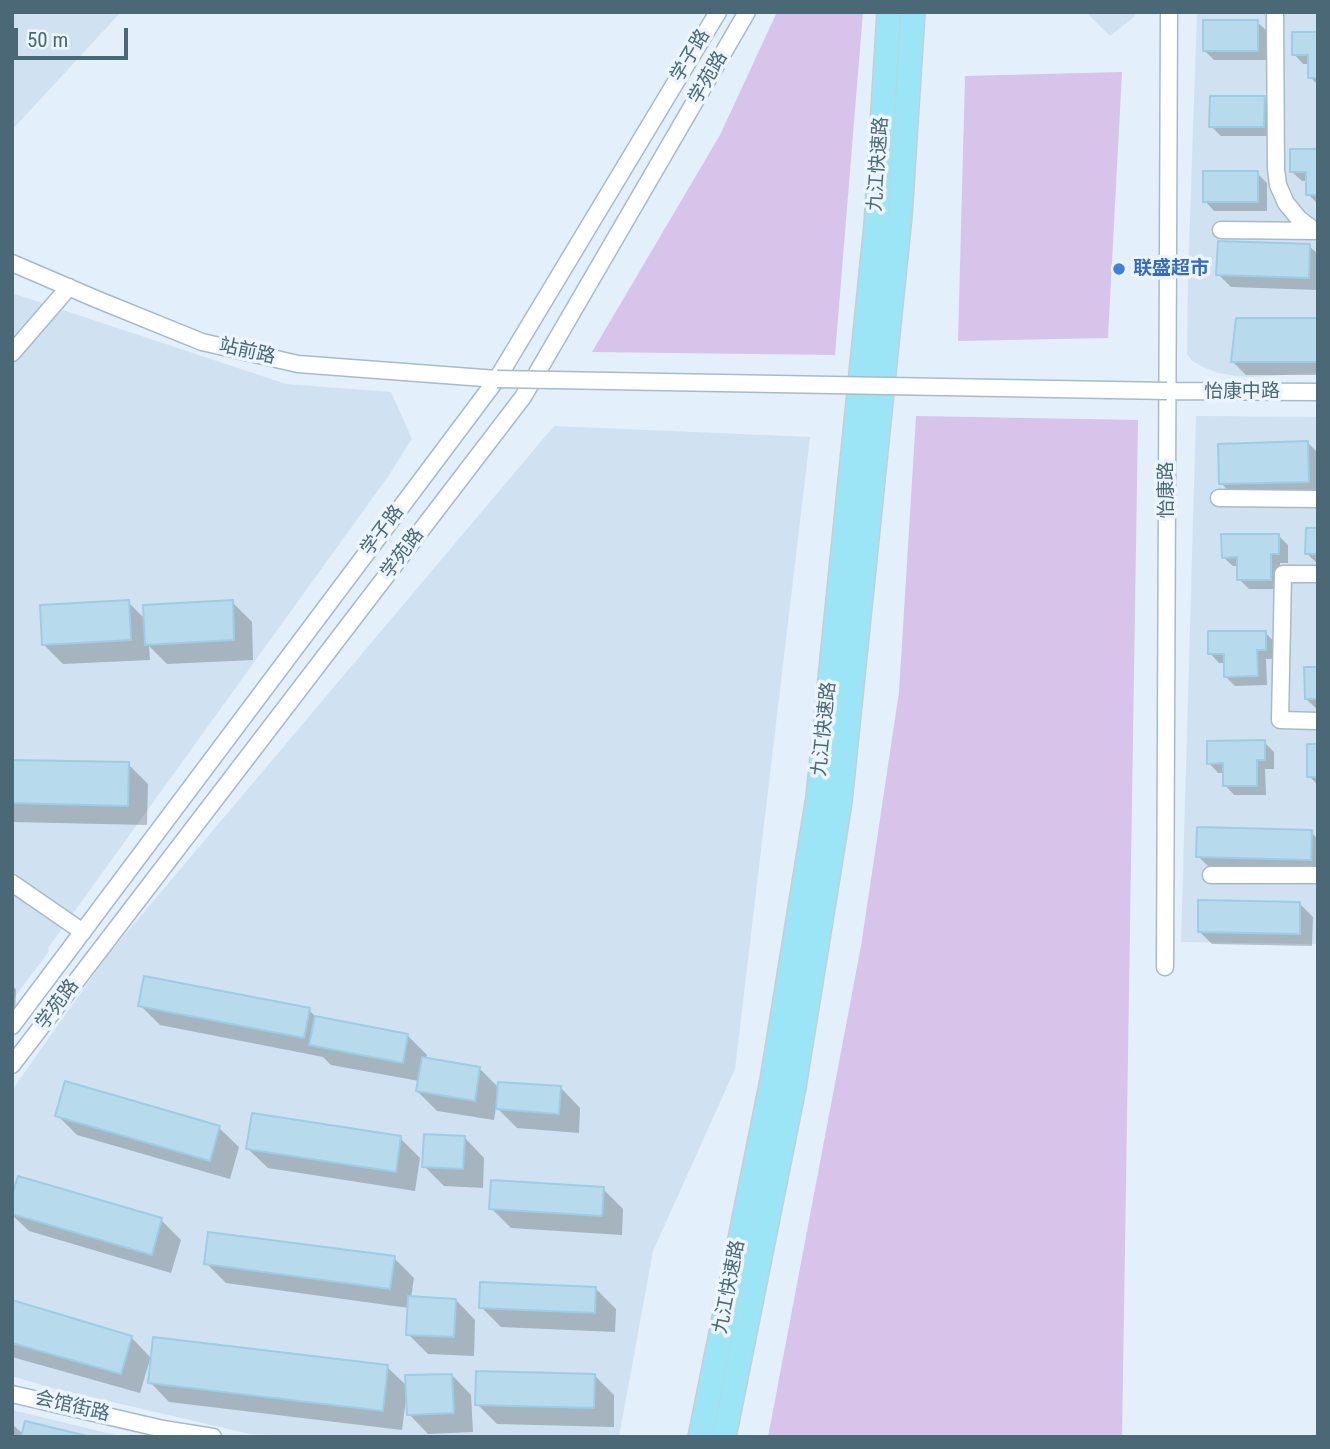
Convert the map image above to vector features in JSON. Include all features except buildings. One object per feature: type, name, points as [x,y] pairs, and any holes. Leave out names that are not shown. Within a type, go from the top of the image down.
[{"type":"highway","name":"九江快速路","points":[[700,1437],[772,1080],[818,797],[876,225],[889,12]]},
{"type":"highway","name":"九江快速路","points":[[724,1437],[794,1087],[841,802],[900,216],[913,12]]},
{"type":"street","name":"学子路","points":[[12,1026],[497,379],[718,12]]},
{"type":"street","name":"学苑路","points":[[12,1065],[523,397],[747,12]]},
{"type":"street","name":"怡康路","points":[[1165,967],[1169,12]]},
{"type":"street","points":[[1275,12],[1276,169],[1286,203],[1299,219],[1316,231]]},
{"type":"street","points":[[1221,230],[1316,231]]},
{"type":"street","name":"站前路","points":[[12,263],[202,342],[298,364],[497,379],[1167,391]]},
{"type":"street","points":[[12,354],[69,287]]},
{"type":"street","name":"怡康中路","points":[[1167,391],[1318,392]]},
{"type":"street","points":[[1219,498],[1318,499]]},
{"type":"street","points":[[1318,574],[1283,574],[1280,720],[1318,721]]},
{"type":"street","points":[[1210,875],[1318,875]]},
{"type":"street","points":[[12,883],[83,932]]},
{"type":"street","name":"会馆街路","points":[[12,1394],[163,1429],[213,1437]]},
{"type":"shaded area","points":[[12,12],[121,12],[12,130]]},
{"type":"shaded area","points":[[777,12],[863,12],[835,355],[592,352],[720,135]]},
{"type":"shaded area","points":[[1086,12],[1136,12],[1135,16],[1110,36]]},
{"type":"shaded area","points":[[1197,12],[1318,12],[1318,373],[1236,376],[1203,367],[1192,361],[1187,354]]},
{"type":"shaded area","points":[[1122,72],[1108,338],[958,341],[965,76]]},
{"type":"shaded area","points":[[12,293],[286,384],[391,392],[412,439],[387,478],[12,1001]]},
{"type":"shaded area","points":[[916,416],[1138,420],[1122,1437],[768,1437],[861,946],[899,692]]},
{"type":"shaded area","points":[[1196,416],[1318,417],[1318,944],[1181,942]]},
{"type":"shaded area","points":[[554,426],[810,437],[735,1069],[653,1251],[619,1437],[323,1437],[250,1434],[48,1387],[12,1376],[12,1090],[107,956]]},
{"type":"shaded area","points":[[12,1410],[124,1437],[12,1437]]},
{"type":"place","name":"联盛超市","points":[[1119,269]]}]
